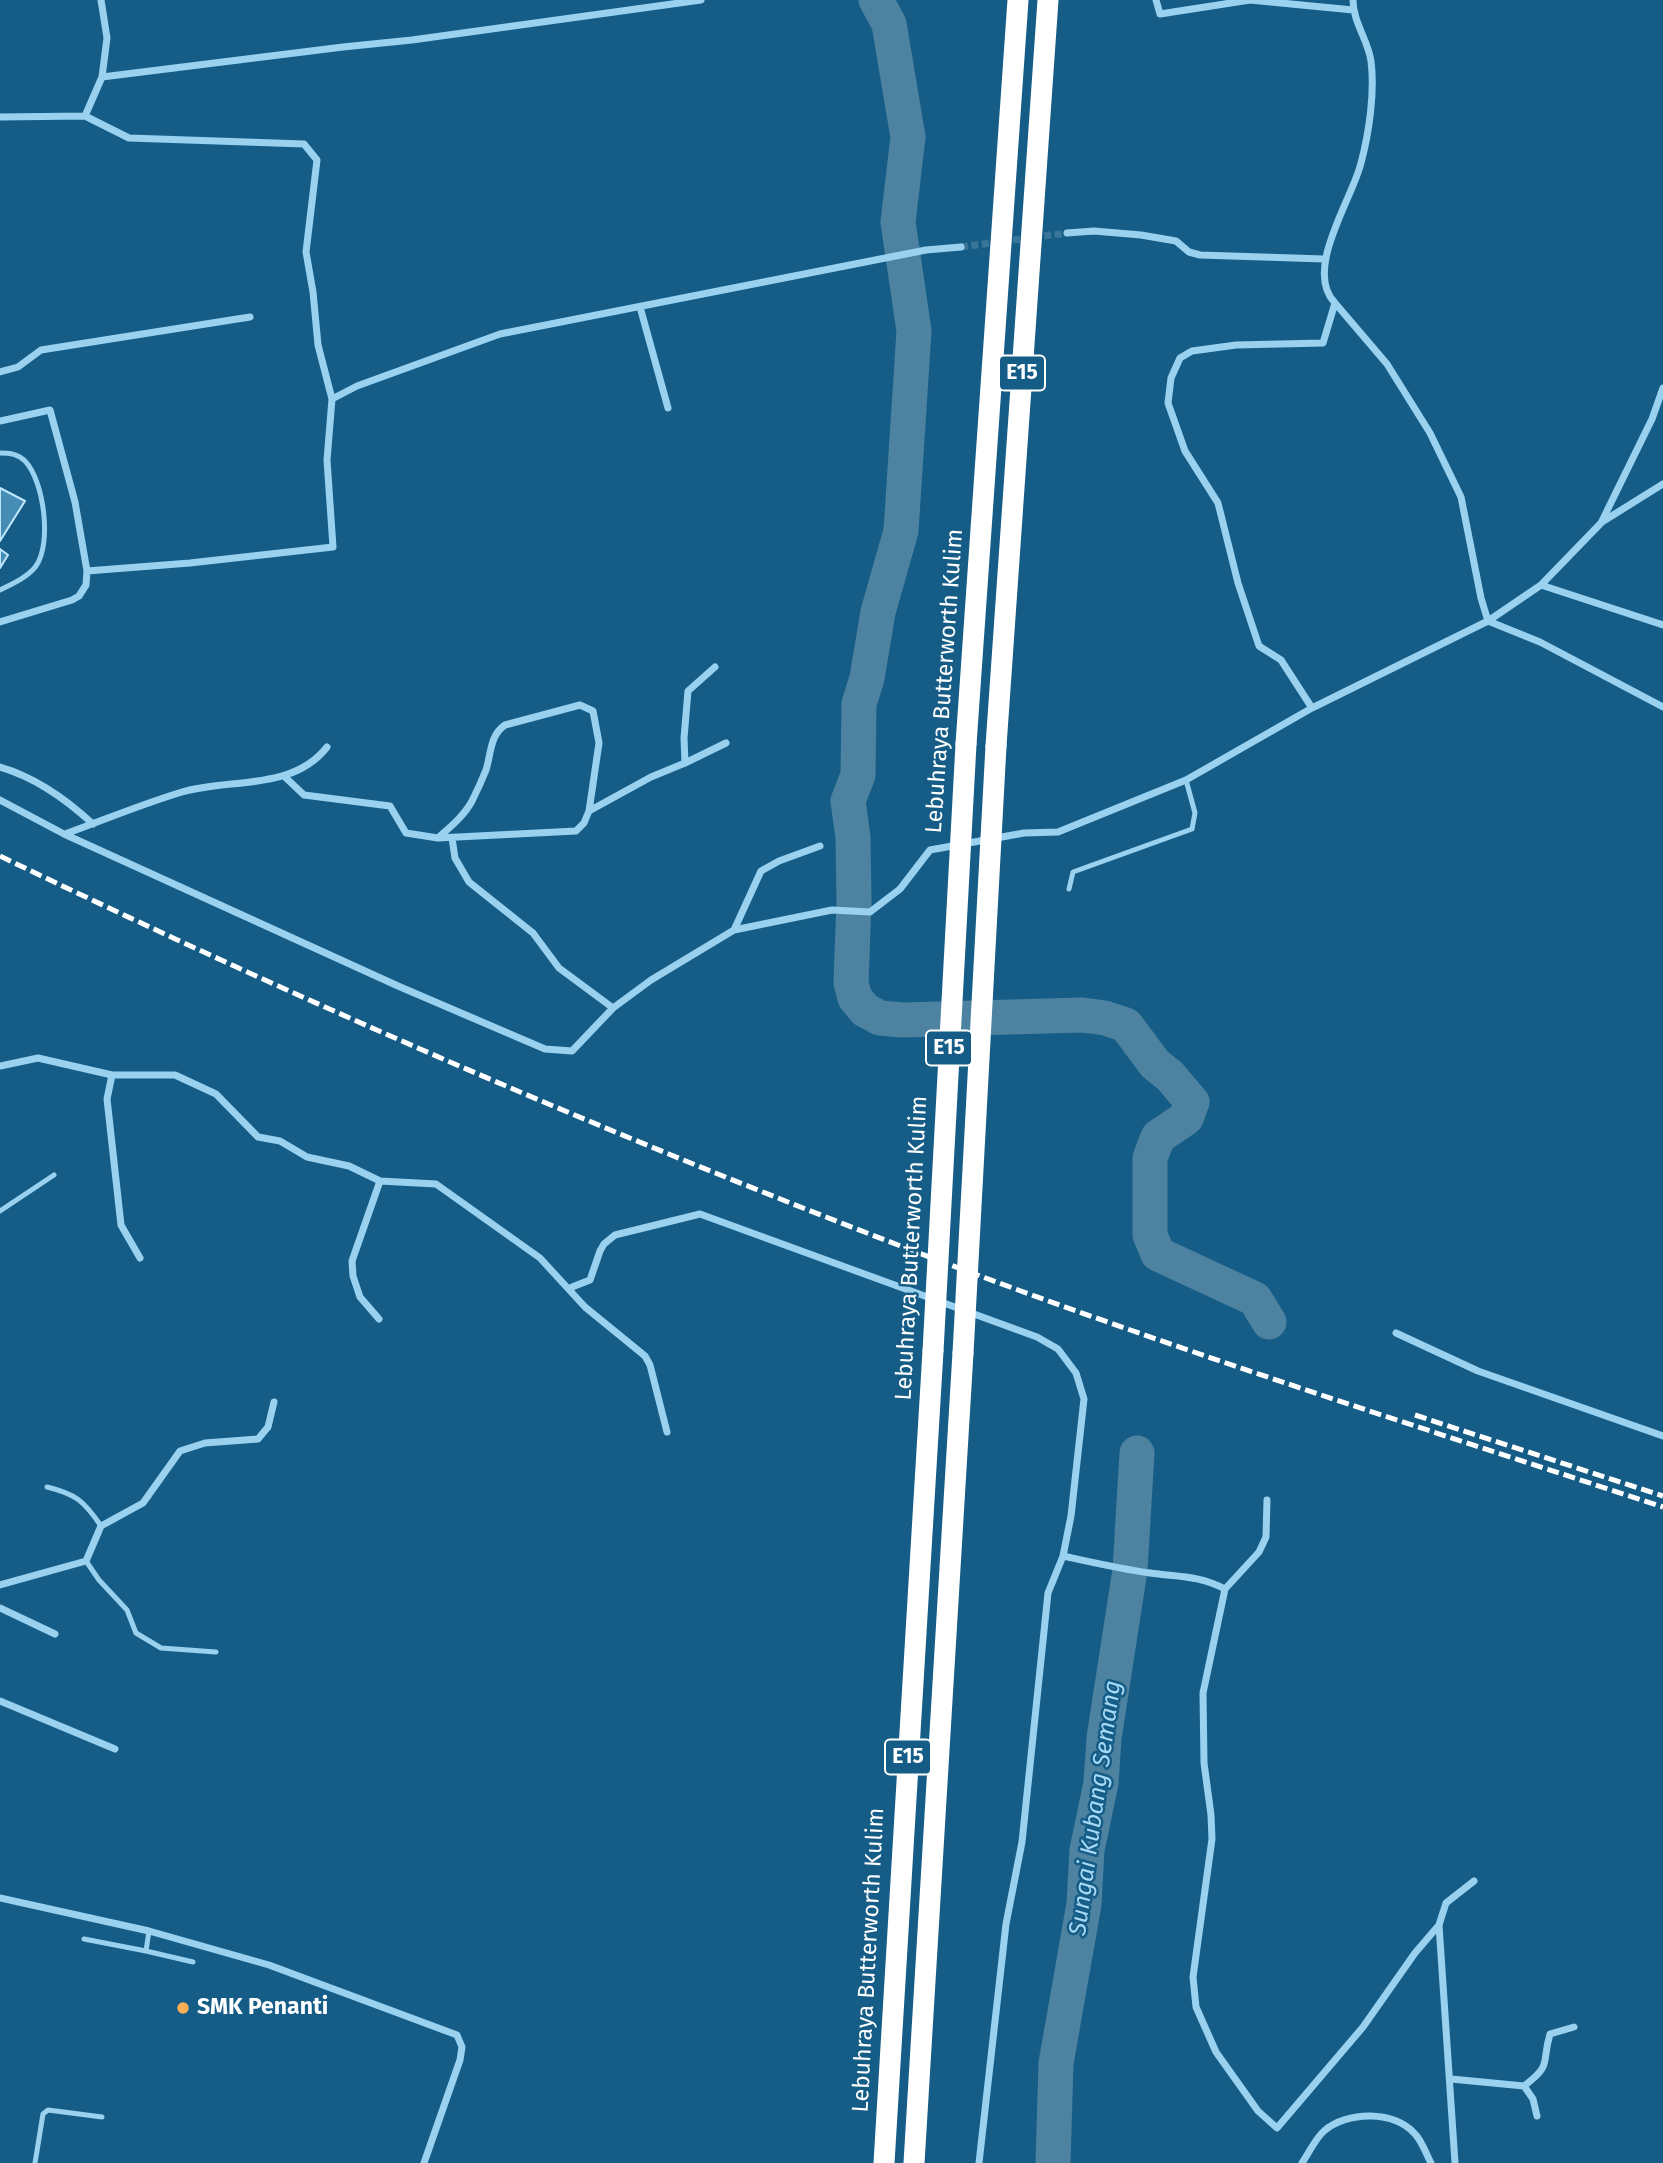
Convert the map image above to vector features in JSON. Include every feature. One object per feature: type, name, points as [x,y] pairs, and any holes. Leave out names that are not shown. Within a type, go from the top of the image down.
[{"type":"highway","name":"Lebuhraya Butterworth Kulim","points":[[884,2163],[966,744],[1018,0]]},
{"type":"highway","name":"E15","points":[[914,2163],[963,1353],[996,746],[1048,0]]},
{"type":"street","points":[[85,116],[102,77],[107,38],[100,0]]},
{"type":"street","points":[[102,77],[412,40],[701,0]]},
{"type":"street","points":[[1156,0],[1160,14],[1251,0],[1353,10]]},
{"type":"street","points":[[1353,0],[1353,10],[1371,60],[1370,113],[1361,164],[1324,259],[1327,295],[1387,364],[1430,433],[1461,497],[1481,598],[1489,621],[1540,642],[1663,707]]},
{"type":"street","points":[[0,117],[85,116],[129,138],[304,144],[317,160],[306,251],[318,345],[332,399],[327,460],[332,547],[87,571]]},
{"type":"street","points":[[1068,233],[1094,230],[1176,241],[1189,252],[1200,256],[1324,259]]},
{"type":"street","points":[[332,399],[357,386],[500,334],[926,250],[961,247]]},
{"type":"street","points":[[1312,708],[1281,660],[1259,646],[1238,583],[1218,503],[1185,451],[1168,403],[1171,378],[1180,358],[1192,351],[1236,345],[1324,343],[1335,303]]},
{"type":"street","points":[[640,307],[668,408]]},
{"type":"street","points":[[0,372],[18,367],[41,350],[250,317]]},
{"type":"street","points":[[1601,523],[1652,419],[1663,388]]},
{"type":"street","points":[[0,421],[50,410],[75,502],[87,571],[86,585],[79,596],[0,622]]},
{"type":"street","points":[[0,800],[64,834],[398,986],[544,1049],[572,1051],[613,1008],[651,980],[734,930],[832,910],[870,912],[900,889],[930,850],[1024,833],[1058,832],[1186,780],[1312,708],[1489,621],[1541,585],[1601,523],[1663,484]]},
{"type":"street","points":[[1541,585],[1663,625]]},
{"type":"street","points":[[685,763],[688,691],[715,667]]},
{"type":"street","points":[[285,777],[304,795],[390,806],[406,834],[438,838],[452,838],[576,831],[584,823],[589,811],[599,743],[593,711],[580,705],[505,725],[499,729],[494,736],[486,770],[471,802],[464,813],[438,838]]},
{"type":"street","points":[[589,811],[651,777],[726,743]]},
{"type":"street","points":[[64,834],[184,792],[285,777],[318,759],[327,747]]},
{"type":"street","points":[[0,767],[16,772],[68,801],[93,824]]},
{"type":"street","points":[[452,838],[455,858],[469,882],[533,933],[559,968],[613,1008]]},
{"type":"street","points":[[734,930],[761,871],[779,861],[820,846]]},
{"type":"street","points":[[0,1066],[38,1058],[112,1075],[174,1075],[216,1094],[258,1137],[280,1140],[307,1157],[349,1166],[380,1181],[436,1184],[540,1258],[585,1307],[645,1356],[650,1365],[667,1432]]},
{"type":"street","points":[[112,1075],[107,1098],[121,1225],[140,1258]]},
{"type":"street","points":[[379,1320],[360,1297],[353,1276],[352,1261],[380,1181]]},
{"type":"street","points":[[571,1290],[572,1287],[590,1280],[600,1251],[615,1235],[701,1214],[1037,1337],[1058,1349],[1076,1373],[1084,1399],[1071,1516],[1063,1556],[1048,1593],[1022,1842],[1006,1924],[979,2163]]},
{"type":"street","points":[[1396,1333],[1478,1371],[1663,1436]]},
{"type":"street","points":[[0,1585],[86,1562],[101,1526],[143,1503],[180,1451],[205,1443],[258,1439],[268,1427],[274,1402]]},
{"type":"street","points":[[1268,1500],[1266,1537],[1259,1552],[1225,1589],[1203,1693],[1204,1763],[1212,1839],[1193,1977],[1196,2007],[1216,2052],[1258,2111],[1277,2128],[1363,2027],[1415,1953],[1439,1925]]},
{"type":"street","points":[[1063,1556],[1150,1573],[1209,1580],[1225,1589]]},
{"type":"street","points":[[0,1608],[55,1634]]},
{"type":"street","points":[[0,1701],[114,1749]]},
{"type":"street","points":[[1455,2163],[1439,1925],[1446,1903],[1474,1881]]},
{"type":"street","points":[[0,1898],[149,1931],[270,1965],[457,2035],[462,2047],[460,2060],[424,2163]]},
{"type":"street","points":[[1451,2079],[1524,2086],[1539,2074],[1547,2060],[1550,2034],[1574,2027]]},
{"type":"street","points":[[1524,2086],[1533,2099],[1536,2116]]},
{"type":"street","points":[[1302,2163],[1323,2132],[1346,2118],[1362,2116],[1391,2119],[1406,2125],[1417,2135],[1431,2163]]},
{"type":"lane","points":[[0,453],[13,454],[24,461],[32,471],[44,508],[44,543],[37,565],[19,580],[0,590]]},
{"type":"lane","points":[[1069,889],[1073,872],[1192,829],[1195,813],[1186,780]]},
{"type":"lane","points":[[0,1211],[54,1175]]},
{"type":"lane","points":[[47,1487],[71,1493],[92,1512],[101,1526]]},
{"type":"lane","points":[[86,1562],[127,1610],[136,1633],[161,1648],[216,1652]]},
{"type":"lane","points":[[146,1951],[149,1931]]},
{"type":"lane","points":[[84,1939],[193,1962]]},
{"type":"lane","points":[[35,2163],[43,2114],[48,2110],[102,2117]]},
{"type":"building","points":[[0,488],[25,501],[0,541]]},
{"type":"building","points":[[0,549],[8,555],[0,568]]},
{"type":"waterway","name":"Sungai Kubang Semang","points":[[876,0],[889,24],[908,137],[898,222],[914,331],[901,531],[878,612],[867,678],[859,704],[858,775],[848,801],[853,837],[851,983],[855,998],[865,1010],[880,1018],[902,1020],[1083,1015],[1126,1025],[1155,1064],[1170,1076],[1192,1102],[1186,1118],[1158,1137],[1150,1158],[1150,1235],[1158,1254],[1255,1299],[1269,1322]]},
{"type":"waterway","name":"Sungai Kubang Semang","points":[[1053,2163],[1056,2063],[1084,1904],[1087,1850],[1101,1783],[1104,1738],[1130,1570],[1137,1453]]},
{"type":"tunnel","points":[[961,247],[1067,233]]},
{"type":"railway","points":[[0,856],[333,1011],[784,1201],[1088,1315],[1663,1507]]},
{"type":"railway","points":[[1415,1415],[1663,1496]]},
{"type":"place","name":"SMK Penanti","points":[[183,2008]]}]
